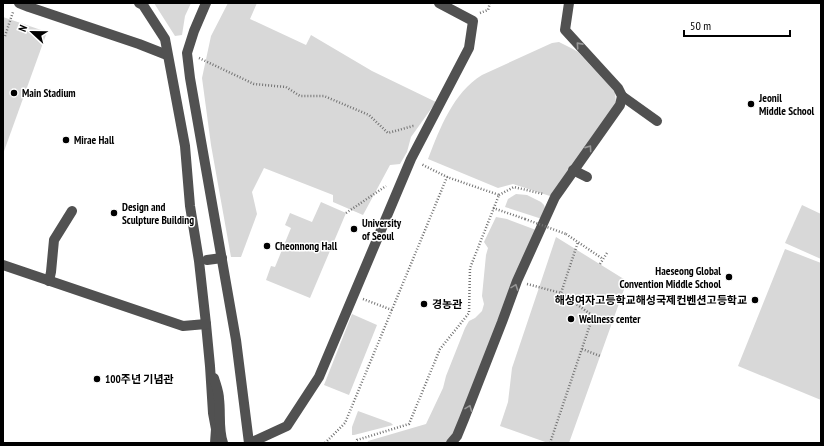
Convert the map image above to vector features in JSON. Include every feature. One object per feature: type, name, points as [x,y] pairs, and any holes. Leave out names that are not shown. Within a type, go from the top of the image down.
[{"type":"street","points":[[139,3],[143,5],[165,39],[185,146],[190,206],[199,261],[206,324],[212,406],[216,429],[215,443]]},
{"type":"street","points":[[206,3],[187,53],[190,78],[236,340],[249,443],[287,426],[319,377],[411,159],[469,48],[473,21],[439,3]]},
{"type":"street","points":[[569,3],[565,30],[618,88],[622,96],[657,121]]},
{"type":"street","points":[[16,7],[28,7],[139,44],[167,55]]},
{"type":"street","points":[[451,443],[457,436],[517,282],[555,197],[620,104],[622,96]]},
{"type":"street","points":[[573,170],[587,177]]},
{"type":"street","points":[[49,281],[52,272],[54,240],[72,211]]},
{"type":"street","points":[[207,260],[222,258]]},
{"type":"street","points":[[3,265],[183,326],[206,324]]},
{"type":"street","points":[[210,366],[218,389],[220,406],[219,415],[223,443]]},
{"type":"path","points":[[474,16],[488,10],[490,3]]},
{"type":"path","points":[[5,36],[16,7]]},
{"type":"path","points":[[187,53],[254,84],[286,87],[300,96],[324,96],[369,115],[388,133],[413,126],[427,128]]},
{"type":"path","points":[[411,159],[447,177],[499,195]]},
{"type":"path","points":[[346,213],[405,174]]},
{"type":"path","points":[[325,443],[345,423],[447,177]]},
{"type":"path","points":[[356,443],[357,440],[409,424],[440,349],[469,313],[470,268],[499,195],[514,187],[555,197]]},
{"type":"path","points":[[493,208],[566,234],[603,259]]},
{"type":"path","points":[[561,292],[578,242]]},
{"type":"path","points":[[600,264],[607,253]]},
{"type":"path","points":[[517,282],[561,292],[593,316],[550,443]]},
{"type":"path","points":[[354,295],[392,310]]},
{"type":"path","points":[[582,349],[600,356]]},
{"type":"shaded area","points":[[154,3],[191,3],[185,16],[182,35],[175,36]]},
{"type":"shaded area","points":[[228,3],[257,3],[250,19],[306,45],[311,35],[372,71],[436,102],[411,137],[407,152],[400,164],[390,165],[363,215],[333,202],[333,195],[264,168],[252,192],[257,214],[241,257],[231,257],[211,145],[202,78],[211,36]]},
{"type":"shaded area","name":"Main Stadium","points":[[3,17],[47,32],[3,154]]},
{"type":"shaded area","points":[[559,42],[578,52],[615,92],[616,103],[553,197],[513,184],[498,188],[428,159],[437,135],[455,101],[463,91],[482,75],[552,43]]},
{"type":"shaded area","points":[[516,194],[527,195],[541,202],[545,208],[542,219],[505,207],[508,199]]},
{"type":"shaded area","points":[[321,202],[346,213],[310,298],[266,280],[271,266],[275,267],[291,228],[285,225],[290,213],[312,222]]},
{"type":"shaded area","points":[[802,205],[821,214],[821,259],[785,243]]},
{"type":"shaded area","points":[[496,217],[507,219],[536,230],[452,439],[447,443],[367,443],[368,441],[426,424],[443,388],[446,376],[465,328],[469,321],[475,318],[482,311],[484,304],[482,296],[488,248],[484,242]]},
{"type":"shaded area","name":"Wellness center","points":[[556,237],[627,281],[569,443],[548,443],[500,426],[508,402],[512,368]]},
{"type":"shaded area","points":[[785,249],[821,263],[821,400],[738,366]]},
{"type":"shaded area","points":[[352,314],[377,325],[349,395],[324,385]]},
{"type":"shaded area","points":[[358,411],[393,425],[352,435],[352,427]]},
{"type":"place","name":"Main Stadium","points":[[14,93]]},
{"type":"place","name":"Jeonil Middle School","points":[[751,104]]},
{"type":"place","name":"Mirae Hall","points":[[66,140]]},
{"type":"place","name":"Design and Sculpture Building","points":[[114,213]]},
{"type":"place","name":"University of Seoul","points":[[354,229]]},
{"type":"place","name":"Cheonnong Hall","points":[[267,246]]},
{"type":"place","name":"Haeseong Global Convention Middle School","points":[[729,277]]},
{"type":"place","name":"해성여자고등학교해성국제컨벤션고등학교","points":[[755,300]]},
{"type":"place","name":"경농관","points":[[424,304]]},
{"type":"place","name":"Wellness center","points":[[571,319]]},
{"type":"place","name":"100주년 기념관","points":[[97,379]]}]
